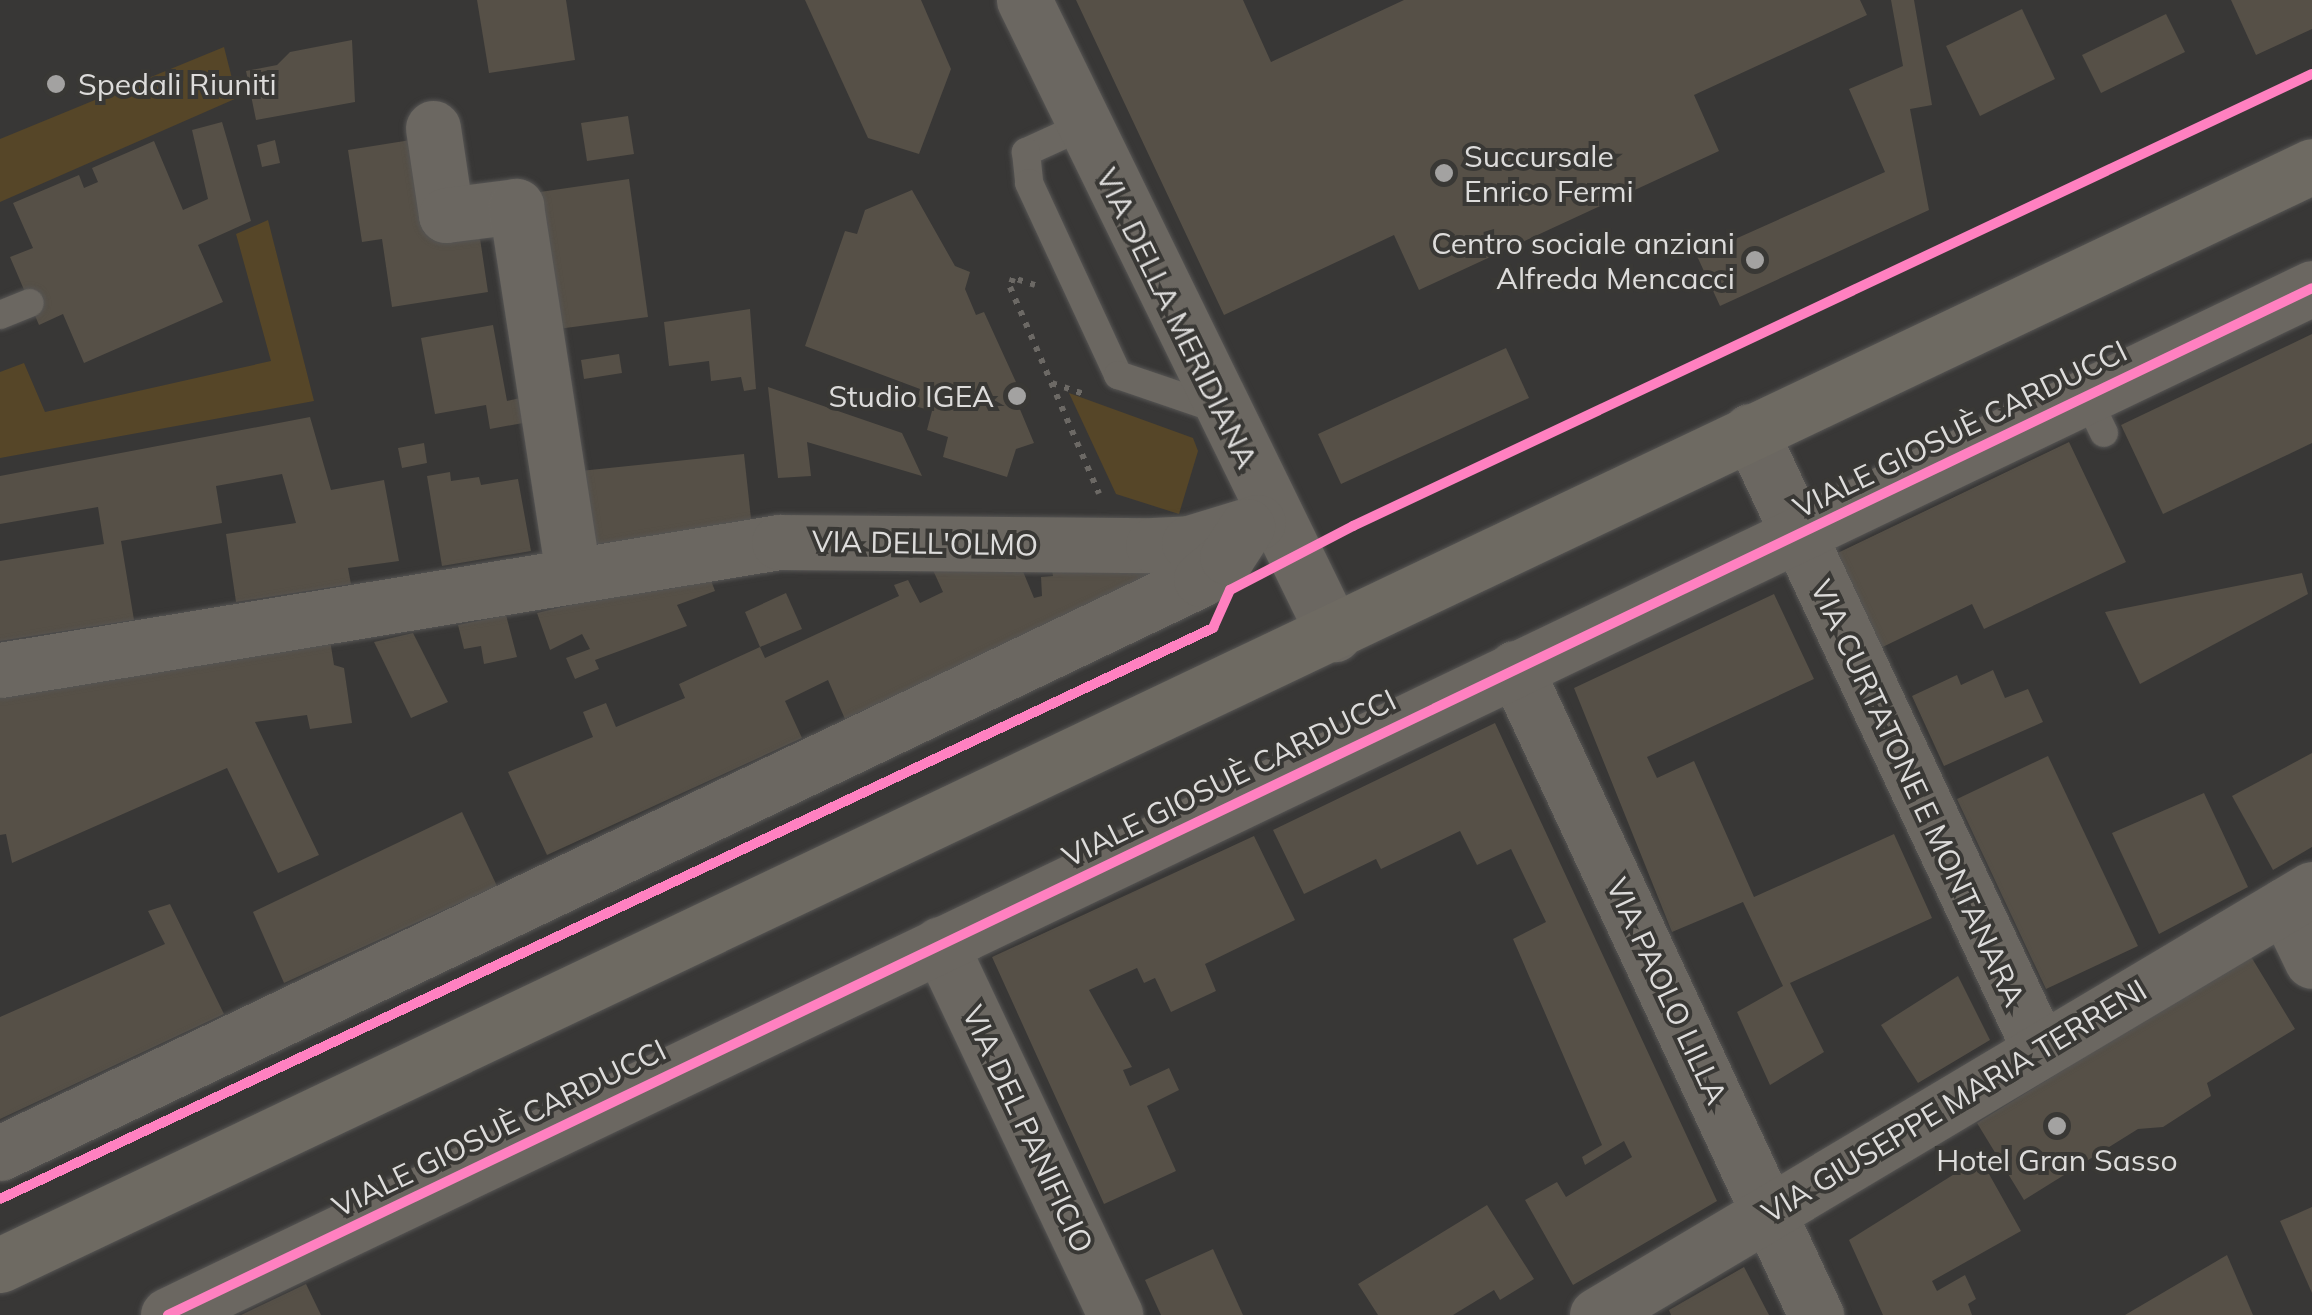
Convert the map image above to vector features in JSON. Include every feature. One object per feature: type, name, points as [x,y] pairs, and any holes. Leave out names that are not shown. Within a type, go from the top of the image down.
[{"type":"main road","points":[[0,1266],[2312,166]]},
{"type":"street","name":"VIA DELLA MERIDIANA","points":[[1024,0],[1222,410],[1261,521],[1334,634]]},
{"type":"street","points":[[433,128],[446,215],[516,206],[574,573]]},
{"type":"street","name":"VIALE GIOSUÈ CARDUCCI","points":[[168,1315],[1798,535],[2095,415],[2312,288]]},
{"type":"street","name":"VIALE GIOSUÈ CARDUCCI","points":[[1750,431],[1798,535]]},
{"type":"street","points":[[0,1153],[1201,579],[1261,521]]},
{"type":"street","name":"VIA DELL'OLMO","points":[[0,670],[780,542],[1153,545],[1261,521]]},
{"type":"street","name":"VIA CURTATONE E MONTANARA","points":[[1798,535],[2040,1050]]},
{"type":"street","name":"VIA PAOLO LILLA","points":[[1515,668],[1816,1315]]},
{"type":"street","points":[[2298,897],[2312,961]]},
{"type":"street","name":"VIA GIUSEPPE MARIA TERRENI","points":[[1597,1315],[2298,897]]},
{"type":"street","name":"VIA DEL PANIFICIO","points":[[940,944],[1115,1315]]},
{"type":"lane","points":[[1082,126],[1026,152],[1029,184],[1118,375],[1222,410]]},
{"type":"lane","points":[[0,315],[30,303]]},
{"type":"path","points":[[1084,303],[1013,278],[1010,287],[1099,494],[1114,500]]},
{"type":"path","points":[[1050,383],[1105,401]]},
{"type":"shaded area","points":[[224,47],[237,98],[0,202],[0,139]]},
{"type":"shaded area","points":[[268,220],[314,401],[0,458],[0,372],[24,363],[45,412],[271,361],[236,234]]},
{"type":"shaded area","points":[[1069,393],[1193,438],[1198,451],[1179,514],[1116,494]]},
{"type":"building","points":[[477,0],[566,0],[575,60],[489,73]]},
{"type":"building","points":[[805,0],[921,0],[951,69],[919,154],[868,138]]},
{"type":"building","name":"Succursale Enrico Fermi","points":[[1076,0],[1243,0],[1271,62],[1404,0],[1860,0],[1867,15],[1694,95],[1719,151],[1419,290],[1394,235],[1224,315]]},
{"type":"building","points":[[1891,0],[1914,0],[1932,105],[1910,109],[1929,210],[1720,306],[1697,256],[1885,172],[1849,89],[1903,66]]},
{"type":"building","points":[[2231,0],[2312,0],[2312,29],[2256,55]]},
{"type":"building","points":[[2022,9],[2055,79],[1980,116],[1946,46]]},
{"type":"building","points":[[2166,14],[2185,52],[2101,93],[2082,55]]},
{"type":"building","points":[[352,40],[355,102],[256,120],[246,71],[277,65],[290,52]]},
{"type":"building","points":[[628,116],[634,154],[587,161],[581,123]]},
{"type":"building","points":[[222,122],[251,221],[198,245],[223,302],[84,363],[63,314],[39,325],[10,257],[33,248],[13,203],[79,175],[84,188],[98,182],[92,168],[154,141],[183,210],[208,199],[192,130]]},
{"type":"building","points":[[417,139],[478,225],[488,292],[392,307],[382,239],[362,242],[348,150]]},
{"type":"building","points":[[275,140],[280,163],[262,167],[257,145]]},
{"type":"building","points":[[629,179],[648,317],[558,329],[540,192]]},
{"type":"building","points":[[912,190],[955,266],[970,272],[965,289],[976,315],[984,312],[1021,393],[1014,395],[1034,443],[1016,449],[1007,477],[943,457],[948,437],[927,430],[932,411],[915,406],[920,389],[805,346],[845,231],[857,234],[865,210]]},
{"type":"building","points":[[750,309],[756,389],[744,391],[741,377],[711,381],[709,361],[669,366],[664,322]]},
{"type":"building","points":[[493,325],[507,401],[529,396],[534,421],[490,429],[486,405],[435,414],[421,338]]},
{"type":"building","points":[[2312,334],[2312,443],[2163,514],[2121,425]]},
{"type":"building","points":[[1506,348],[1529,398],[1341,484],[1318,434]]},
{"type":"building","points":[[619,354],[622,373],[584,379],[581,360]]},
{"type":"building","points":[[768,387],[902,433],[922,476],[807,442],[811,476],[778,478]]},
{"type":"building","points":[[310,417],[331,490],[384,480],[399,561],[348,568],[351,584],[236,602],[226,534],[296,523],[282,474],[216,486],[222,523],[121,541],[134,620],[0,641],[0,561],[104,544],[98,507],[0,524],[0,476]]},
{"type":"building","points":[[2069,442],[2126,562],[1984,629],[1972,604],[1868,654],[1823,560]]},
{"type":"building","points":[[424,443],[427,463],[402,468],[398,448]]},
{"type":"building","points":[[744,454],[752,528],[588,545],[580,471]]},
{"type":"building","points":[[450,472],[451,481],[479,477],[481,485],[518,479],[531,551],[442,566],[427,476]]},
{"type":"building","points":[[1015,552],[1034,598],[1042,596],[1041,577],[1053,576],[1049,552],[1167,570],[845,719],[828,680],[785,701],[802,738],[547,855],[508,772],[593,737],[583,712],[606,703],[616,727],[685,698],[679,684],[760,647],[765,658],[899,596],[894,585],[908,580],[920,603],[943,592],[926,555]]},
{"type":"building","points":[[2302,573],[2308,594],[2140,684],[2105,612]]},
{"type":"building","points":[[709,575],[715,591],[677,605],[687,626],[595,660],[599,669],[575,679],[566,658],[590,649],[582,634],[550,650],[537,613],[665,582],[670,589]]},
{"type":"building","points":[[786,593],[802,629],[760,647],[745,612]]},
{"type":"building","points":[[1774,594],[1814,679],[1647,757],[1657,778],[1694,761],[1754,897],[1894,834],[1932,918],[1790,983],[1824,1052],[1770,1085],[1737,1012],[1783,986],[1743,902],[1672,932],[1574,688]]},
{"type":"building","points":[[506,615],[517,657],[484,664],[481,646],[464,649],[458,625]]},
{"type":"building","points":[[413,633],[448,702],[411,718],[374,642]]},
{"type":"building","points":[[330,640],[334,665],[344,668],[352,723],[310,729],[307,715],[255,722],[319,855],[278,873],[227,768],[12,863],[6,834],[0,835],[0,692]]},
{"type":"building","points":[[1993,670],[2005,698],[2028,689],[2043,722],[1944,766],[1912,696],[1957,675],[1961,685]]},
{"type":"building","points":[[1495,723],[1717,1201],[1573,1285],[1525,1200],[1557,1182],[1566,1197],[1632,1157],[1624,1141],[1585,1165],[1582,1157],[1602,1145],[1513,939],[1546,922],[1511,849],[1477,865],[1460,831],[1381,869],[1376,859],[1304,894],[1273,830]]},
{"type":"building","points":[[2312,753],[2312,847],[2273,870],[2232,796]]},
{"type":"building","points":[[2048,756],[2138,946],[2046,989],[1957,799]]},
{"type":"building","points":[[2204,793],[2248,887],[2159,934],[2112,833]]},
{"type":"building","points":[[462,812],[497,886],[284,983],[253,912]]},
{"type":"building","points":[[1254,836],[1295,920],[1205,964],[1216,991],[1171,1012],[1155,978],[1144,983],[1137,968],[1089,990],[1132,1067],[1123,1070],[1130,1086],[1169,1068],[1179,1090],[1147,1106],[1176,1171],[1104,1204],[992,957]]},
{"type":"building","points":[[170,904],[224,1014],[0,1119],[0,1017],[165,944],[148,911]]},
{"type":"building","points":[[2250,955],[2295,1029],[2207,1083],[2211,1096],[2163,1127],[2138,1129],[2024,1200],[1977,1123]]},
{"type":"building","points":[[1958,976],[1990,1040],[1918,1083],[1881,1025]]},
{"type":"building","points":[[1980,1158],[2021,1231],[1932,1281],[1937,1291],[1965,1275],[1976,1299],[1968,1304],[1972,1315],[1883,1315],[1849,1240]]},
{"type":"building","points":[[1487,1205],[1534,1279],[1500,1300],[1494,1290],[1453,1315],[1378,1315],[1358,1284]]},
{"type":"building","points":[[2312,1207],[2312,1293],[2280,1221]]},
{"type":"building","points":[[1213,1249],[1243,1315],[1161,1315],[1145,1280]]},
{"type":"building","points":[[2227,1255],[2253,1315],[2125,1315]]},
{"type":"building","points":[[1744,1267],[1769,1315],[1671,1315],[1669,1310]]},
{"type":"building","points":[[306,1284],[321,1315],[241,1315]]},
{"type":"cycle path","points":[[0,1199],[1213,628],[1230,590],[1353,526],[2312,74]]},
{"type":"cycle path","points":[[168,1315],[2312,288]]},
{"type":"place","name":"Spedali Riuniti","points":[[56,84]]},
{"type":"place","name":"Succursale Enrico Fermi","points":[[1444,173]]},
{"type":"place","name":"Centro sociale anziani Alfreda Mencacci","points":[[1755,260]]},
{"type":"place","name":"Studio IGEA","points":[[1017,396]]},
{"type":"place","name":"Hotel Gran Sasso","points":[[2057,1126]]}]
